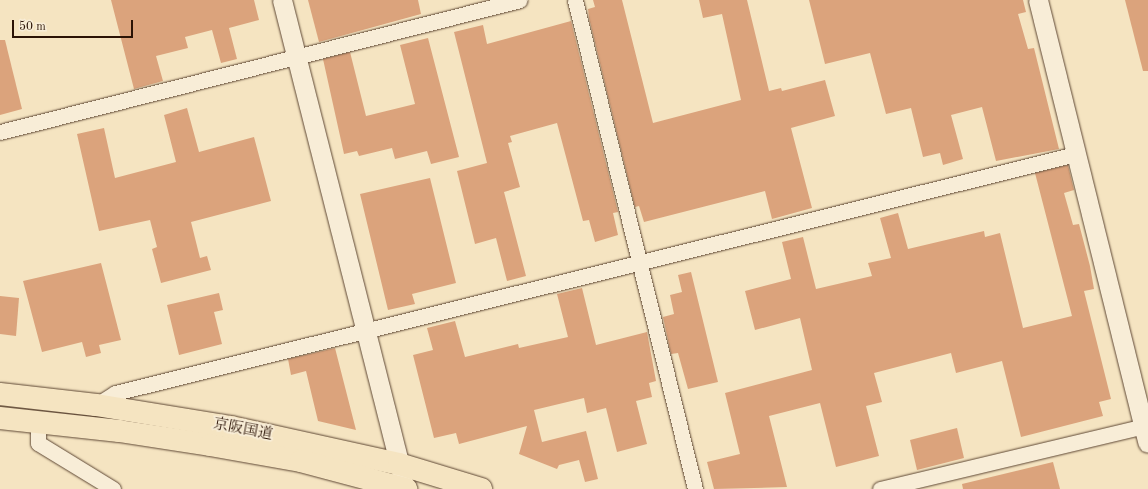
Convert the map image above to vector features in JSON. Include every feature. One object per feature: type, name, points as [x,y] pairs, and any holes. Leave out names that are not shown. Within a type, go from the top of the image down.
[{"type":"highway","name":"京阪国道","points":[[0,394],[96,405],[231,427],[400,464],[481,489]]},
{"type":"highway","name":"京阪国道","points":[[0,418],[119,431],[286,459],[406,489]]},
{"type":"street","points":[[282,0],[406,489]]},
{"type":"street","points":[[0,132],[520,0]]},
{"type":"street","points":[[575,0],[695,489]]},
{"type":"street","points":[[880,489],[1147,431],[1038,0]]},
{"type":"street","points":[[96,405],[115,393],[640,261],[1076,154]]},
{"type":"street","points":[[38,422],[38,443],[113,489]]},
{"type":"building","points":[[111,0],[254,0],[259,20],[229,28],[237,59],[221,63],[212,30],[185,37],[188,48],[156,56],[163,81],[134,89]]},
{"type":"building","points":[[308,0],[418,0],[421,14],[319,42]]},
{"type":"building","points":[[593,0],[622,0],[653,123],[741,100],[722,14],[703,18],[699,0],[747,0],[769,91],[781,88],[782,91],[825,80],[835,116],[791,128],[812,208],[772,219],[765,191],[644,222],[639,206],[635,207],[589,18],[588,9],[595,7]]},
{"type":"building","points":[[809,0],[1023,0],[1026,12],[1018,14],[1028,49],[1034,48],[1059,149],[996,161],[982,107],[951,115],[963,159],[943,165],[940,153],[923,157],[911,108],[886,114],[870,53],[825,64]]},
{"type":"building","points":[[1125,0],[1148,0],[1148,71],[1143,71]]},
{"type":"building","points":[[571,21],[618,212],[613,213],[618,235],[595,242],[589,220],[583,221],[557,123],[510,136],[512,142],[508,143],[520,187],[504,192],[526,276],[507,281],[496,238],[475,244],[457,171],[487,163],[454,32],[483,25],[487,44]]},
{"type":"building","points":[[428,38],[459,157],[431,164],[427,151],[395,159],[392,148],[359,156],[357,151],[344,154],[323,59],[350,52],[366,116],[415,104],[400,45]]},
{"type":"building","points":[[0,40],[5,40],[22,109],[0,115]]},
{"type":"building","points":[[187,108],[199,152],[254,137],[271,201],[191,222],[200,258],[207,256],[211,270],[161,283],[152,249],[157,247],[150,220],[99,231],[77,134],[104,128],[115,178],[176,162],[164,115]]},
{"type":"building","points":[[1068,165],[1074,190],[1064,193],[1073,225],[1079,224],[1090,266],[1094,289],[1084,291],[1111,399],[1099,402],[1103,416],[1021,437],[1002,361],[956,373],[951,353],[874,373],[882,402],[866,406],[879,456],[836,467],[820,403],[769,416],[787,487],[714,489],[707,462],[740,454],[725,393],[812,370],[800,318],[755,330],[745,291],[791,279],[782,242],[803,237],[816,289],[872,276],[868,263],[891,258],[880,218],[898,213],[908,249],[984,231],[985,237],[1000,233],[1023,328],[1072,316],[1035,173]]},
{"type":"building","points":[[430,178],[456,283],[412,294],[415,304],[388,310],[360,194]]},
{"type":"building","points":[[101,263],[121,340],[99,345],[101,353],[86,357],[82,342],[42,352],[23,281]]},
{"type":"building","points":[[691,272],[718,382],[688,389],[678,353],[671,354],[663,317],[674,314],[670,295],[682,292],[678,275]]},
{"type":"building","points":[[582,288],[596,345],[647,332],[656,381],[649,383],[652,397],[636,401],[647,444],[617,452],[606,408],[587,413],[584,398],[534,410],[542,442],[586,431],[598,479],[585,482],[579,460],[559,465],[557,469],[519,454],[527,426],[459,444],[456,433],[434,438],[413,355],[433,350],[427,328],[455,321],[465,357],[518,344],[519,348],[568,337],[557,294]]},
{"type":"building","points":[[219,293],[223,310],[214,312],[222,344],[179,355],[167,305]]},
{"type":"building","points":[[0,296],[19,298],[16,336],[0,334]]},
{"type":"building","points":[[335,348],[356,430],[318,421],[306,371],[291,375],[288,359]]},
{"type":"building","points":[[957,428],[964,458],[917,470],[910,440]]},
{"type":"building","points":[[1053,462],[1060,489],[963,489],[962,484]]}]
